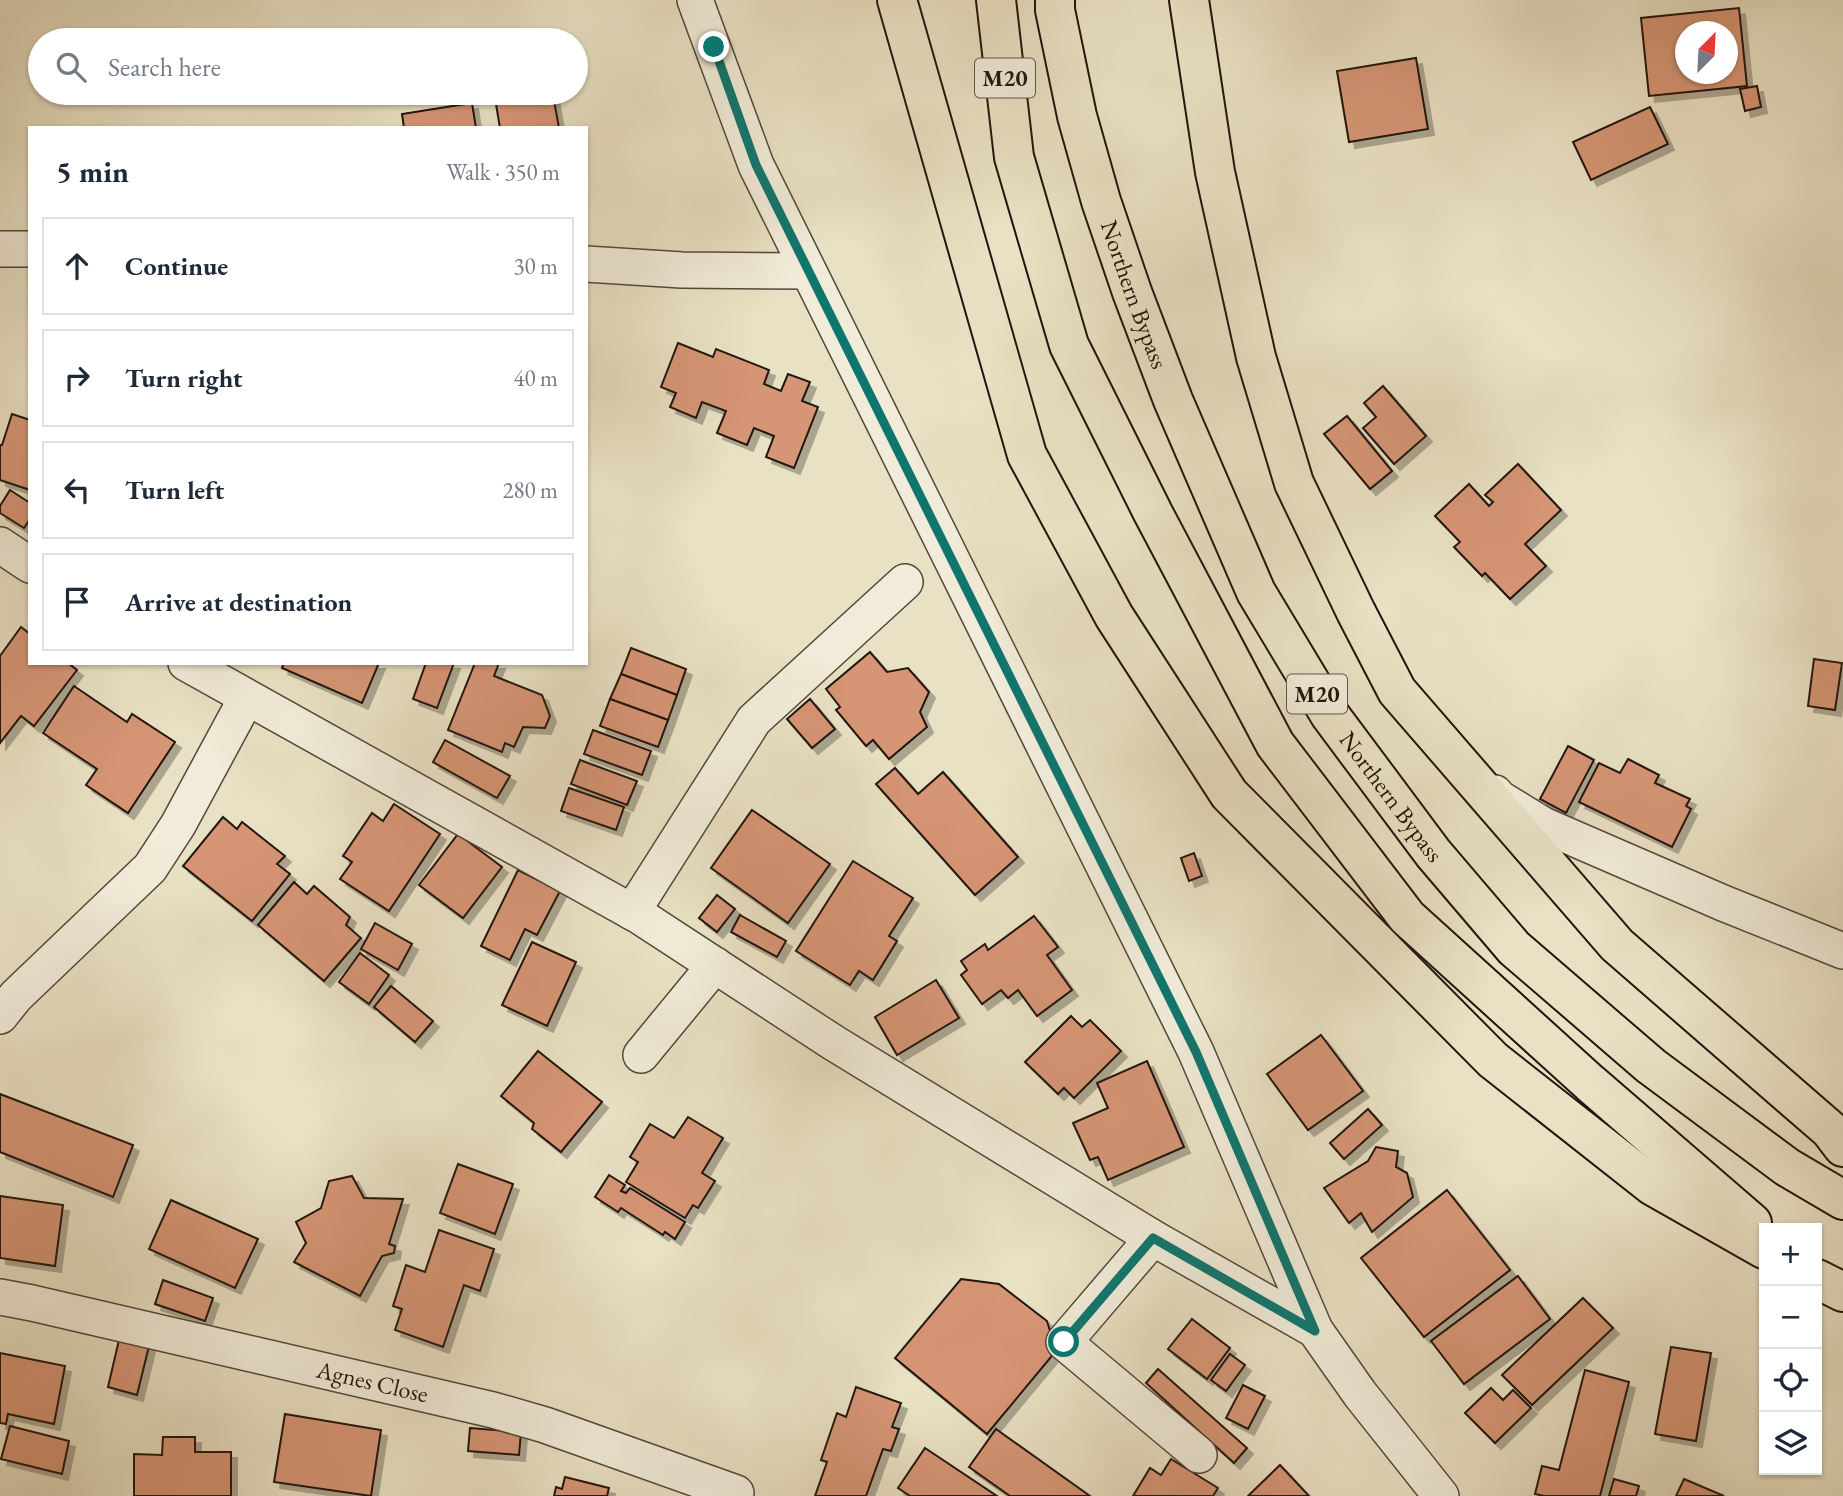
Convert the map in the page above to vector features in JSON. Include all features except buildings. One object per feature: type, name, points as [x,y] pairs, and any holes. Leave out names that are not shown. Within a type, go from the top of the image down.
[{"type":"highway","points":[[897,0],[1027,455],[1114,616],[1229,794],[1493,1060],[1653,1186],[1759,1246]]},
{"type":"highway","name":"M20","points":[[996,0],[1014,157],[1069,345],[1153,513],[1275,744],[1407,917],[1590,1083],[1759,1229]]},
{"type":"highway","points":[[1189,0],[1215,172],[1256,357],[1294,483],[1397,691],[1617,945],[1830,1130],[1843,1147]]},
{"type":"highway","name":"Northern Bypass","points":[[1055,5],[1077,117],[1101,201],[1168,388],[1256,592],[1330,715],[1433,853],[1514,948],[1651,1066],[1787,1167],[1843,1200]]},
{"type":"highway","points":[[1822,1282],[1843,1292]]},
{"type":"street","points":[[695,0],[756,165],[1196,1052],[1315,1331],[1360,1394],[1441,1496]]},
{"type":"street","points":[[0,250],[28,249]]},
{"type":"street","points":[[588,264],[682,270],[808,271]]},
{"type":"street","points":[[0,545],[28,564]]},
{"type":"street","points":[[632,912],[754,720],[905,582]]},
{"type":"street","points":[[1356,612],[1419,698],[1499,797],[1543,825],[1723,903],[1843,951]]},
{"type":"street","points":[[189,665],[632,912],[834,1043],[1153,1238],[1315,1331]]},
{"type":"street","points":[[0,1016],[16,996],[150,868],[178,825],[246,699]]},
{"type":"street","points":[[641,1055],[715,965]]},
{"type":"street","points":[[1153,1238],[1064,1342],[1199,1455]]},
{"type":"street","name":"Agnes Close","points":[[0,1297],[493,1410],[545,1425],[736,1493]]},
{"type":"route","points":[[714,47],[756,165],[1196,1052],[1315,1331],[1153,1238],[1064,1342]]}]
